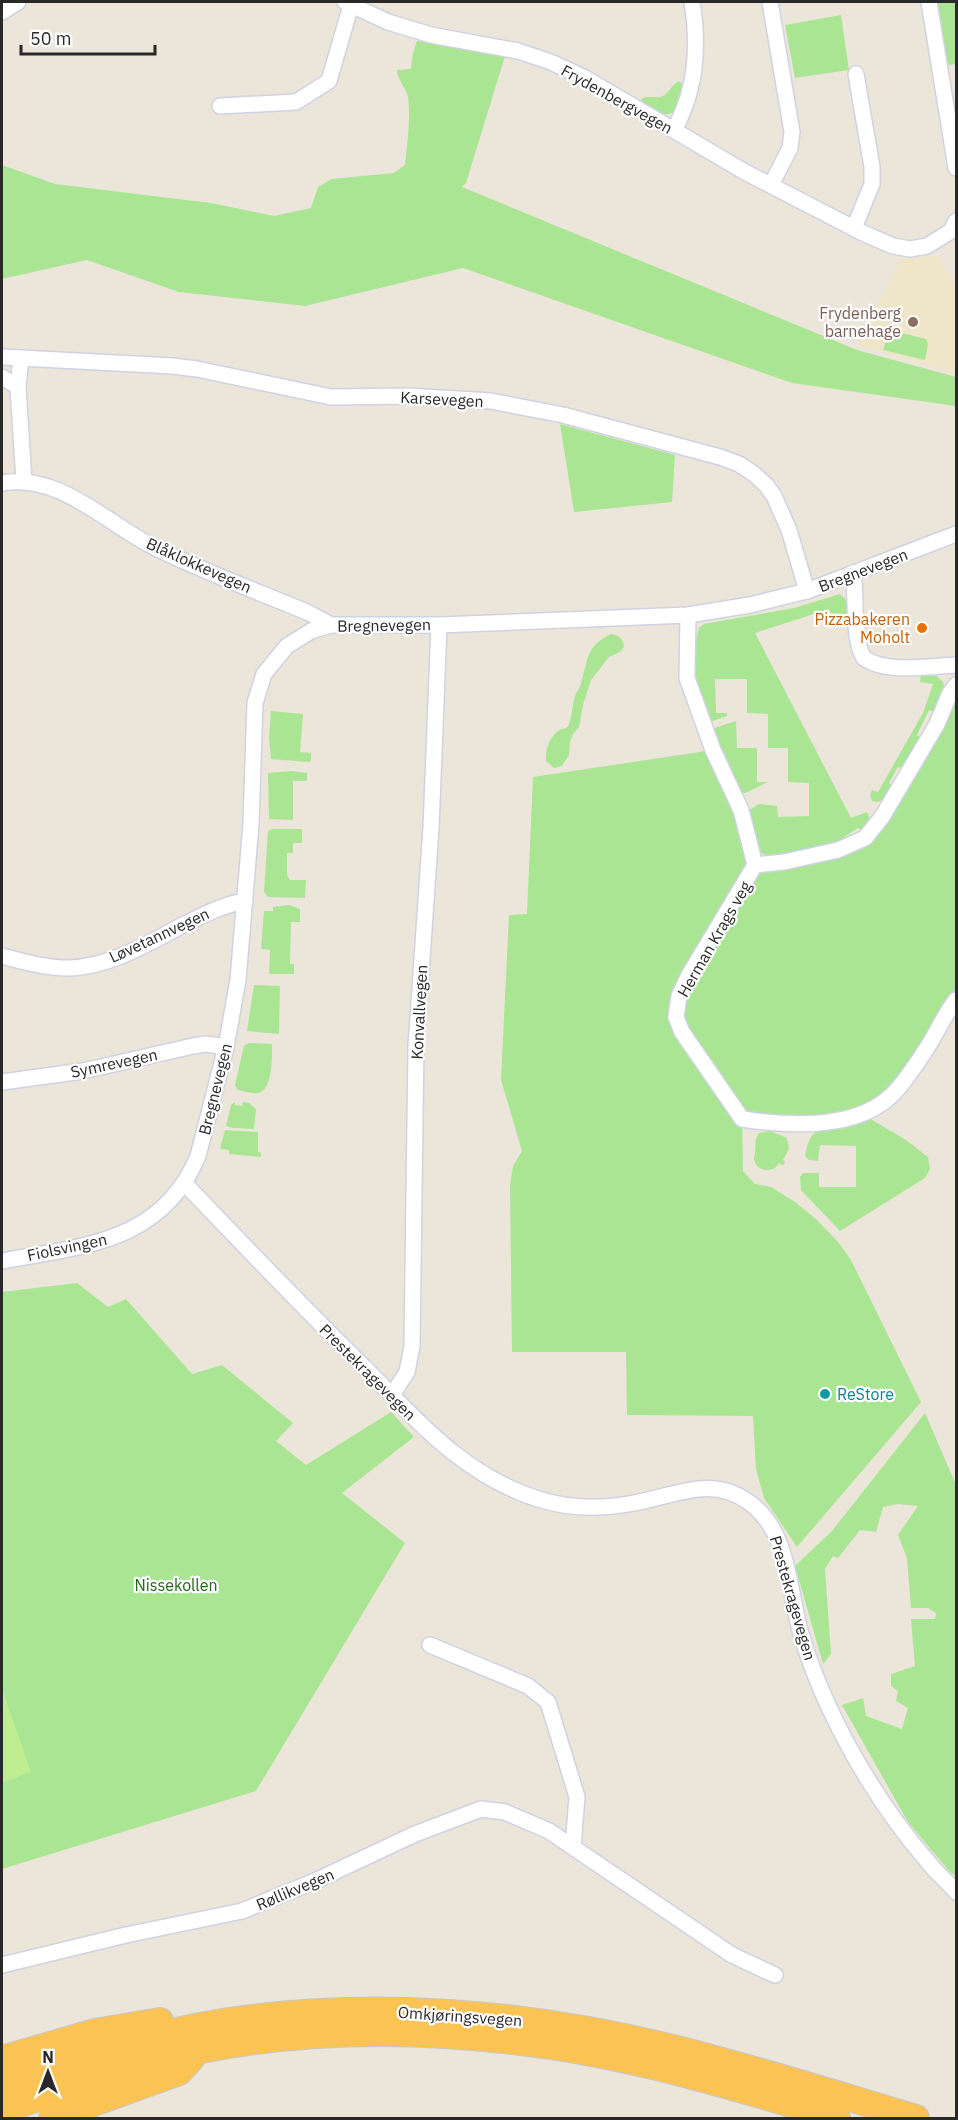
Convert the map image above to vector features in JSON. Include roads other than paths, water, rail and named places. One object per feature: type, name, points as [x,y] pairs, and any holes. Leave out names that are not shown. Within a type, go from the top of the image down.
[{"type":"highway","name":"Omkjøringsvegen","points":[[2,2111],[116,2072],[198,2039],[274,2016],[360,2011],[435,2012],[499,2017],[627,2038],[684,2051],[916,2118]]},
{"type":"highway","points":[[2,2059],[95,2032],[168,2019],[198,2039],[179,2072],[52,2118]]},
{"type":"highway","name":"Omkjøringsvegen","points":[[2,2086],[109,2049],[198,2039],[262,2041],[372,2033],[497,2039],[559,2047],[623,2060],[747,2091],[837,2118]]},
{"type":"street","points":[[2,12],[18,2]]},
{"type":"street","points":[[674,130],[684,111],[691,89],[695,51],[692,2]]},
{"type":"street","points":[[770,2],[792,132],[790,148],[771,185]]},
{"type":"street","points":[[929,2],[957,168]]},
{"type":"street","name":"Frydenbergvegen","points":[[220,106],[296,102],[329,81],[348,3],[388,22],[431,35],[518,51],[551,62],[585,78],[771,185],[893,246],[910,249],[927,246],[951,231],[957,220]]},
{"type":"street","points":[[854,228],[872,184],[872,167],[856,74]]},
{"type":"street","name":"Karsevegen","points":[[2,357],[197,369],[331,397],[407,396],[491,401],[562,415],[720,457],[739,464],[754,474],[774,496],[789,531],[807,591]]},
{"type":"street","points":[[21,358],[18,387],[24,481]]},
{"type":"street","points":[[2,376],[18,387]]},
{"type":"street","name":"Blåklokkevegen","points":[[2,483],[24,481],[55,488],[155,548],[309,613],[331,625]]},
{"type":"street","name":"Bregnevegen","points":[[185,1184],[198,1156],[226,1047],[238,980],[252,804],[253,723],[258,687],[270,664],[287,646],[311,631],[331,625],[439,625],[688,615],[750,605],[807,591],[957,534]]},
{"type":"street","points":[[853,573],[856,589],[858,644],[864,658],[880,666],[957,665]]},
{"type":"street","name":"Herman Krags veg","points":[[688,615],[687,678],[713,750],[741,810],[755,865],[689,975],[679,996],[676,1017],[682,1032],[742,1119],[804,1124],[838,1120],[871,1110],[891,1096],[909,1074],[957,1000]]},
{"type":"street","name":"Konvallvegen","points":[[392,1395],[407,1372],[412,1346],[416,1046],[431,828],[439,625]]},
{"type":"street","name":"Herman Krags veg","points":[[755,865],[784,862],[838,850],[865,838],[882,817],[937,724],[950,693],[957,685]]},
{"type":"street","name":"Løvetannvegen","points":[[2,956],[44,966],[72,968],[87,966],[130,952],[216,909],[245,902]]},
{"type":"street","name":"Symrevegen","points":[[2,1082],[83,1071],[193,1046],[206,1044],[226,1047]]},
{"type":"street","name":"Prestekragevegen","points":[[185,1184],[314,1319],[433,1437],[474,1470],[491,1480],[540,1500],[566,1505],[605,1507],[706,1488],[729,1492],[751,1504],[763,1516],[777,1537],[801,1633],[814,1671],[833,1716],[857,1762],[878,1795],[929,1864],[955,1889]]},
{"type":"street","name":"Fiolsvingen","points":[[2,1261],[113,1238],[148,1220],[163,1209],[185,1184]]},
{"type":"street","points":[[430,1645],[528,1686],[548,1702],[577,1797],[573,1846]]},
{"type":"street","name":"Røllikvegen","points":[[2,1965],[126,1935],[242,1911],[315,1881],[415,1833],[481,1809],[505,1812],[549,1832],[573,1846],[732,1956],[775,1975]]},
{"type":"place","name":"Frydenberg barnehage","points":[[913,322]]},
{"type":"place","name":"Pizzabakeren Moholt","points":[[922,628]]},
{"type":"place","name":"ReStore","points":[[825,1394]]},
{"type":"park label","name":"Nissekollen","points":[[176,1585]]}]
